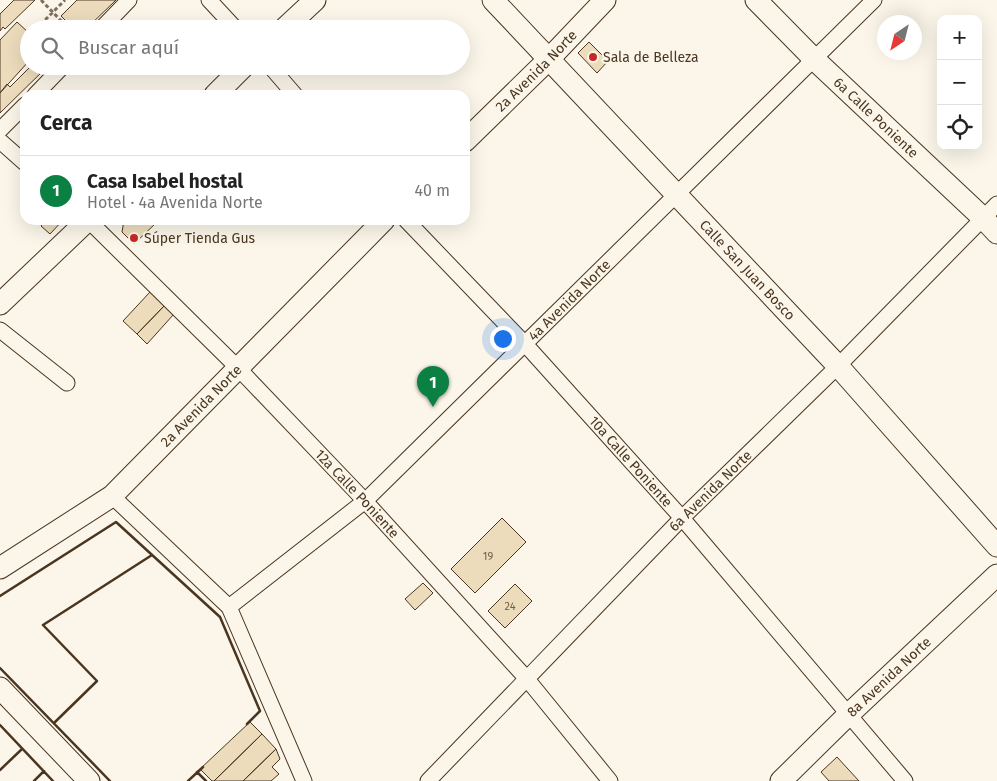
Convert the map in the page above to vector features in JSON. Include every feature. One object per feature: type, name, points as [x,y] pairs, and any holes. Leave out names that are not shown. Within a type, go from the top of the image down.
[{"type":"street","points":[[110,20],[129,0]]},
{"type":"street","points":[[209,0],[228,20]]},
{"type":"street","points":[[294,20],[315,0]]},
{"type":"street","name":"Calle San Juan Bosco","points":[[493,0],[838,366],[997,546]]},
{"type":"street","name":"2a Avenida Norte","points":[[470,136],[548,60],[605,0]]},
{"type":"street","name":"6a Calle Poniente","points":[[756,0],[815,60],[992,218]]},
{"type":"street","name":"4a Avenida Norte","points":[[229,607],[365,501],[874,0]]},
{"type":"street","points":[[40,90],[54,75]]},
{"type":"street","points":[[220,90],[235,75]]},
{"type":"street","points":[[278,75],[291,90]]},
{"type":"street","points":[[0,130],[20,110]]},
{"type":"street","points":[[0,141],[20,159]]},
{"type":"street","name":"6a Avenida Norte","points":[[428,781],[682,518],[992,218]]},
{"type":"street","points":[[0,304],[83,225]]},
{"type":"street","name":"12a Calle Poniente","points":[[93,225],[238,368],[365,501],[527,679],[610,781]]},
{"type":"street","name":"2a Avenida Norte","points":[[0,568],[112,496],[379,225]]},
{"type":"street","name":"10a Calle Poniente","points":[[411,225],[525,344],[682,518],[904,781]]},
{"type":"street","points":[[0,330],[67,383]]},
{"type":"street","points":[[112,496],[229,607],[304,781]]},
{"type":"street","name":"8a Avenida Norte","points":[[781,781],[848,715],[997,575]]},
{"type":"street","points":[[0,688],[90,781]]},
{"type":"path","points":[[41,0],[60,20]]},
{"type":"path","points":[[44,20],[65,0]]},
{"type":"building","points":[[14,0],[35,0],[5,29],[3,27],[0,31],[0,14]]},
{"type":"building","points":[[77,0],[116,0],[95,20],[65,20],[61,16]]},
{"type":"building","points":[[17,22],[20,25],[20,71],[0,93],[0,40]]},
{"type":"building","name":"Sala de Belleza","points":[[589,42],[608,61],[597,73],[578,53]]},
{"type":"building","points":[[22,75],[39,75],[23,90],[20,90],[20,93],[0,113],[0,93],[7,84],[10,87]]},
{"type":"building","points":[[42,225],[58,225],[50,234]]},
{"type":"building","name":"Súper Tienda Gus","points":[[123,225],[154,225],[134,244],[122,232]]},
{"type":"building","points":[[150,292],[165,305],[137,334],[123,321]]},
{"type":"building","points":[[165,305],[174,314],[147,344],[137,334]]},
{"type":"building","points":[[502,518],[526,542],[475,593],[451,569]]},
{"type":"building","points":[[423,583],[433,593],[415,610],[405,599]]},
{"type":"building","points":[[515,584],[532,601],[505,628],[488,611]]},
{"type":"building","points":[[250,722],[262,734],[212,781],[200,769]]},
{"type":"building","points":[[262,734],[276,749],[243,781],[214,781]]},
{"type":"building","points":[[276,749],[280,759],[272,767],[279,774],[271,781],[243,781]]},
{"type":"building","points":[[837,757],[859,781],[829,781],[821,772]]},
{"type":"wall","points":[[0,596],[116,522],[220,617],[260,711],[247,724]]},
{"type":"wall","points":[[54,723],[97,681],[43,625],[152,555]]},
{"type":"wall","points":[[0,668],[110,781]]},
{"type":"wall","points":[[0,725],[53,781]]},
{"type":"wall","points":[[0,770],[22,749]]},
{"type":"wall","points":[[188,781],[203,767]]},
{"type":"wall","points":[[34,781],[44,771]]},
{"type":"wall","points":[[197,772],[206,781]]},
{"type":"place","name":"Sala de Belleza","points":[[593,57]]},
{"type":"place","name":"Súper Tienda Gus","points":[[134,238]]},
{"type":"place","name":"Casa Isabel hostal","points":[[433,407]]}]
